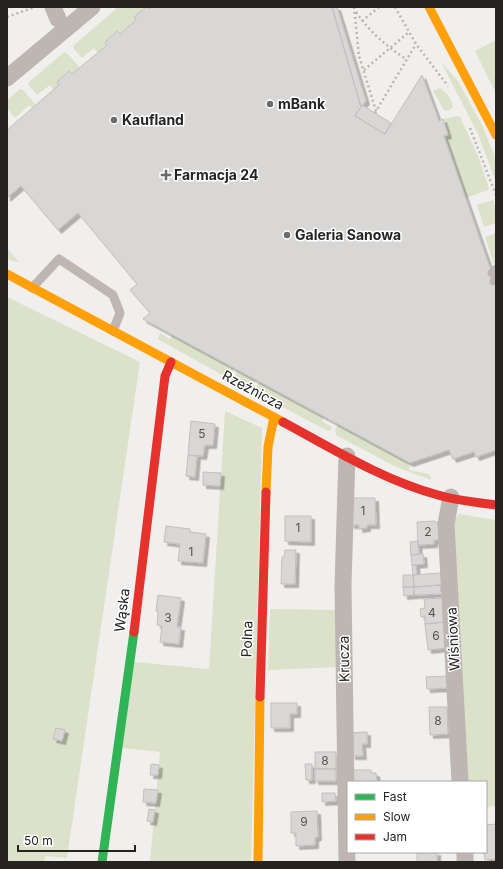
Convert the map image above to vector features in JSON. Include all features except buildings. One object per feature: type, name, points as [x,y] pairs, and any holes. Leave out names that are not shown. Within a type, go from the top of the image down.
[{"type":"street","points":[[429,7],[496,134]]},
{"type":"street","points":[[7,78],[87,8]]},
{"type":"street","name":"Rzeźnicza","points":[[7,274],[378,474],[424,491],[496,505]]},
{"type":"street","name":"Wąska","points":[[102,862],[129,675],[165,376],[171,362]]},
{"type":"street","name":"Polna","points":[[258,862],[262,622],[268,447],[274,417]]},
{"type":"street","name":"Krucza","points":[[346,456],[343,585],[347,862]]},
{"type":"street","name":"Wiśniowa","points":[[451,497],[446,524],[460,781]]},
{"type":"lane","points":[[32,288],[59,259],[113,295],[120,313],[113,331]]},
{"type":"path","points":[[7,17],[35,7]]},
{"type":"path","points":[[354,7],[359,56],[375,112],[416,44]]},
{"type":"path","points":[[362,21],[379,7]]},
{"type":"path","points":[[395,7],[416,44],[448,87]]},
{"type":"path","points":[[355,12],[381,42],[406,60]]},
{"type":"path","points":[[363,70],[409,32]]},
{"type":"path","points":[[468,125],[496,196]]},
{"type":"green space","points":[[118,7],[146,7],[134,17],[136,20],[120,34],[117,31],[105,41],[107,45],[98,53],[94,48],[82,58],[73,46]]},
{"type":"green space","points":[[496,40],[496,94],[475,51]]},
{"type":"green space","points":[[64,52],[68,54],[80,68],[72,74],[69,71],[54,90],[50,85],[37,95],[28,84]]},
{"type":"green space","points":[[441,62],[458,81],[483,127],[496,159],[496,182],[478,134]]},
{"type":"green space","points":[[440,88],[447,94],[452,102],[453,108],[448,111],[444,110],[433,91]]},
{"type":"green space","points":[[20,89],[23,90],[36,105],[32,108],[29,105],[16,117],[14,117],[7,108],[7,100]]},
{"type":"green space","points":[[458,116],[460,117],[478,156],[489,188],[488,190],[466,198],[444,136],[448,134],[443,119]]},
{"type":"green space","points":[[493,200],[496,208],[496,223],[484,227],[477,205]]},
{"type":"green space","points":[[496,233],[496,262],[494,264],[485,237]]},
{"type":"green space","points":[[7,248],[19,262],[12,261],[7,258]]},
{"type":"green space","points":[[7,297],[140,362],[67,858],[45,856],[44,862],[7,862]]},
{"type":"green space","points":[[160,333],[170,339],[172,335],[234,369],[230,376],[226,377],[159,340]]},
{"type":"green space","points":[[237,371],[256,380],[251,388],[249,389],[234,380]]},
{"type":"green space","points":[[259,382],[324,417],[322,421],[332,427],[331,430],[328,431],[256,393]]},
{"type":"green space","points":[[225,411],[262,428],[251,862],[150,862],[160,752],[122,748],[134,662],[209,669]]},
{"type":"green space","points":[[338,424],[410,463],[409,470],[429,474],[431,480],[394,466],[336,435],[335,431]]},
{"type":"green space","points":[[459,514],[496,520],[496,806],[487,807],[487,781],[464,781],[453,525]]},
{"type":"green space","points":[[270,609],[338,610],[340,667],[268,670]]},
{"type":"traffic: fast","points":[[102,862],[134,632]]},
{"type":"traffic: slow","points":[[429,7],[496,135]]},
{"type":"traffic: slow","points":[[7,274],[283,422]]},
{"type":"traffic: slow","points":[[266,492],[268,447],[274,417]]},
{"type":"traffic: slow","points":[[258,862],[260,697]]},
{"type":"traffic: jam","points":[[134,632],[165,376],[171,362]]},
{"type":"traffic: jam","points":[[283,422],[359,463],[418,489],[445,497],[496,505]]},
{"type":"traffic: jam","points":[[260,697],[266,492]]},
{"type":"place","name":"mBank","points":[[270,104]]},
{"type":"place","name":"Kaufland","points":[[114,120]]},
{"type":"place","name":"Farmacja 24","points":[[166,175]]},
{"type":"place","name":"Galeria Sanowa","points":[[287,235]]}]
